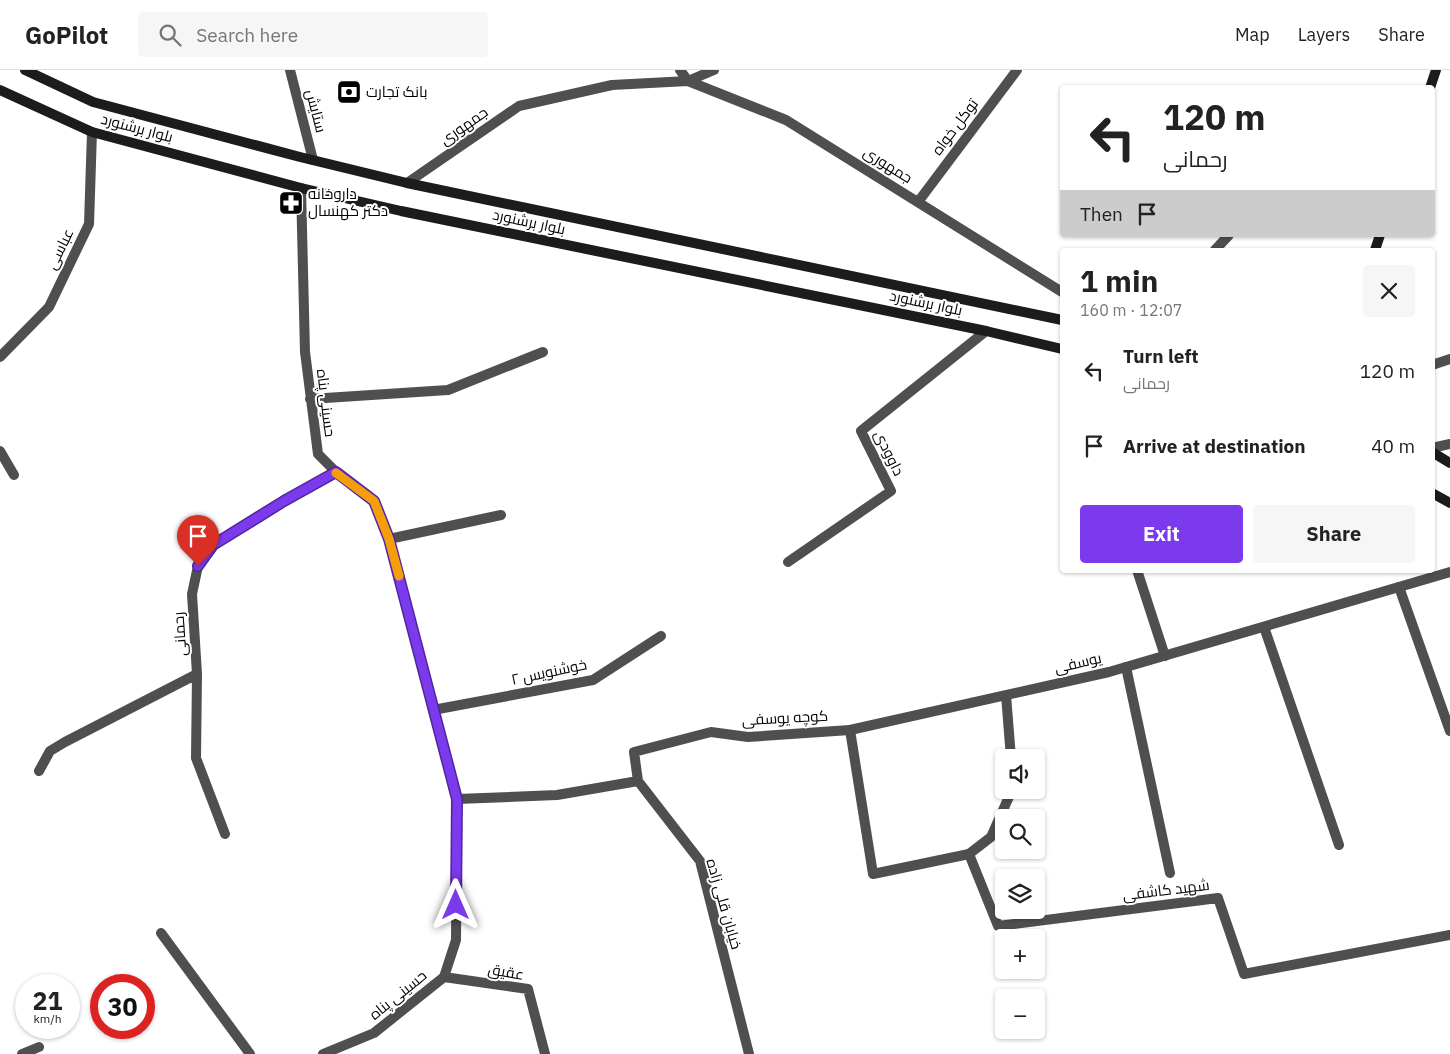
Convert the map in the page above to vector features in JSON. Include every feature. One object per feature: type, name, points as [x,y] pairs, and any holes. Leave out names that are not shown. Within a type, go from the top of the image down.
[{"type":"main road","name":"بلوار برشنورد","points":[[25,70],[93,102],[407,183],[1060,320]]},
{"type":"main road","points":[[1431,85],[1436,70]]},
{"type":"main road","name":"بلوار برشنورد","points":[[0,90],[92,132],[301,188],[401,211],[986,331],[1060,349]]},
{"type":"main road","points":[[1435,454],[1450,463]]},
{"type":"main road","points":[[1435,495],[1450,503]]},
{"type":"street","name":"ستایش","points":[[290,70],[313,160]]},
{"type":"street","points":[[680,70],[688,81],[714,70]]},
{"type":"street","name":"توکل خواه","points":[[918,202],[1017,70]]},
{"type":"street","name":"جمهوری","points":[[407,183],[519,106],[612,84],[688,81],[786,120],[1060,291]]},
{"type":"street","name":"عباسی","points":[[0,357],[49,307],[89,224],[92,132]]},
{"type":"street","name":"حسینی پناه","points":[[301,188],[305,352],[318,454],[336,472],[374,501],[389,539],[457,799],[456,940],[444,977],[374,1033],[322,1054]]},
{"type":"street","points":[[1217,248],[1227,237]]},
{"type":"street","name":"داوودی","points":[[788,562],[891,491],[861,431],[986,331]]},
{"type":"street","points":[[310,399],[448,390],[543,352]]},
{"type":"street","points":[[1435,364],[1450,359]]},
{"type":"street","points":[[1435,447],[1450,444]]},
{"type":"street","points":[[0,451],[14,476]]},
{"type":"street","name":"رحمانی","points":[[225,834],[196,758],[197,674],[192,594],[198,566],[213,545],[284,501],[336,472]]},
{"type":"street","points":[[389,539],[501,515]]},
{"type":"street","name":"یوسفی","points":[[850,730],[1126,667],[1450,572]]},
{"type":"street","points":[[1138,573],[1165,656]]},
{"type":"street","points":[[1399,587],[1450,731]]},
{"type":"street","points":[[1264,627],[1339,845]]},
{"type":"street","name":"خوشنویس ۲","points":[[433,710],[593,680],[661,636]]},
{"type":"street","points":[[1126,667],[1170,873]]},
{"type":"street","points":[[39,771],[50,752],[65,742],[197,674]]},
{"type":"street","points":[[1006,695],[1010,749]]},
{"type":"street","points":[[850,730],[873,874],[969,854],[990,837],[1008,799]]},
{"type":"street","name":"کوچه یوسفی","points":[[638,781],[634,752],[711,732],[748,737],[850,730]]},
{"type":"street","points":[[457,799],[557,794],[638,781]]},
{"type":"street","name":"خیابان قلی زاده","points":[[638,781],[700,862],[749,1054]]},
{"type":"street","name":"شهید کاشفی","points":[[969,854],[998,926],[1218,898],[1244,974],[1450,935]]},
{"type":"street","points":[[161,933],[250,1054]]},
{"type":"street","name":"عقیق","points":[[444,977],[528,989],[545,1054]]},
{"type":"street","points":[[22,1054],[39,1047]]},
{"type":"slow traffic","points":[[336,473],[374,501],[389,539],[399,576]]},
{"type":"place","name":"بانک تجارت","points":[[349,92]]},
{"type":"place","name":"داروخانه دکتر کهنسال","points":[[291,203]]},
{"type":"route","points":[[198,566],[213,545],[284,501],[336,472],[374,501],[389,539],[457,799],[456,905]]}]
